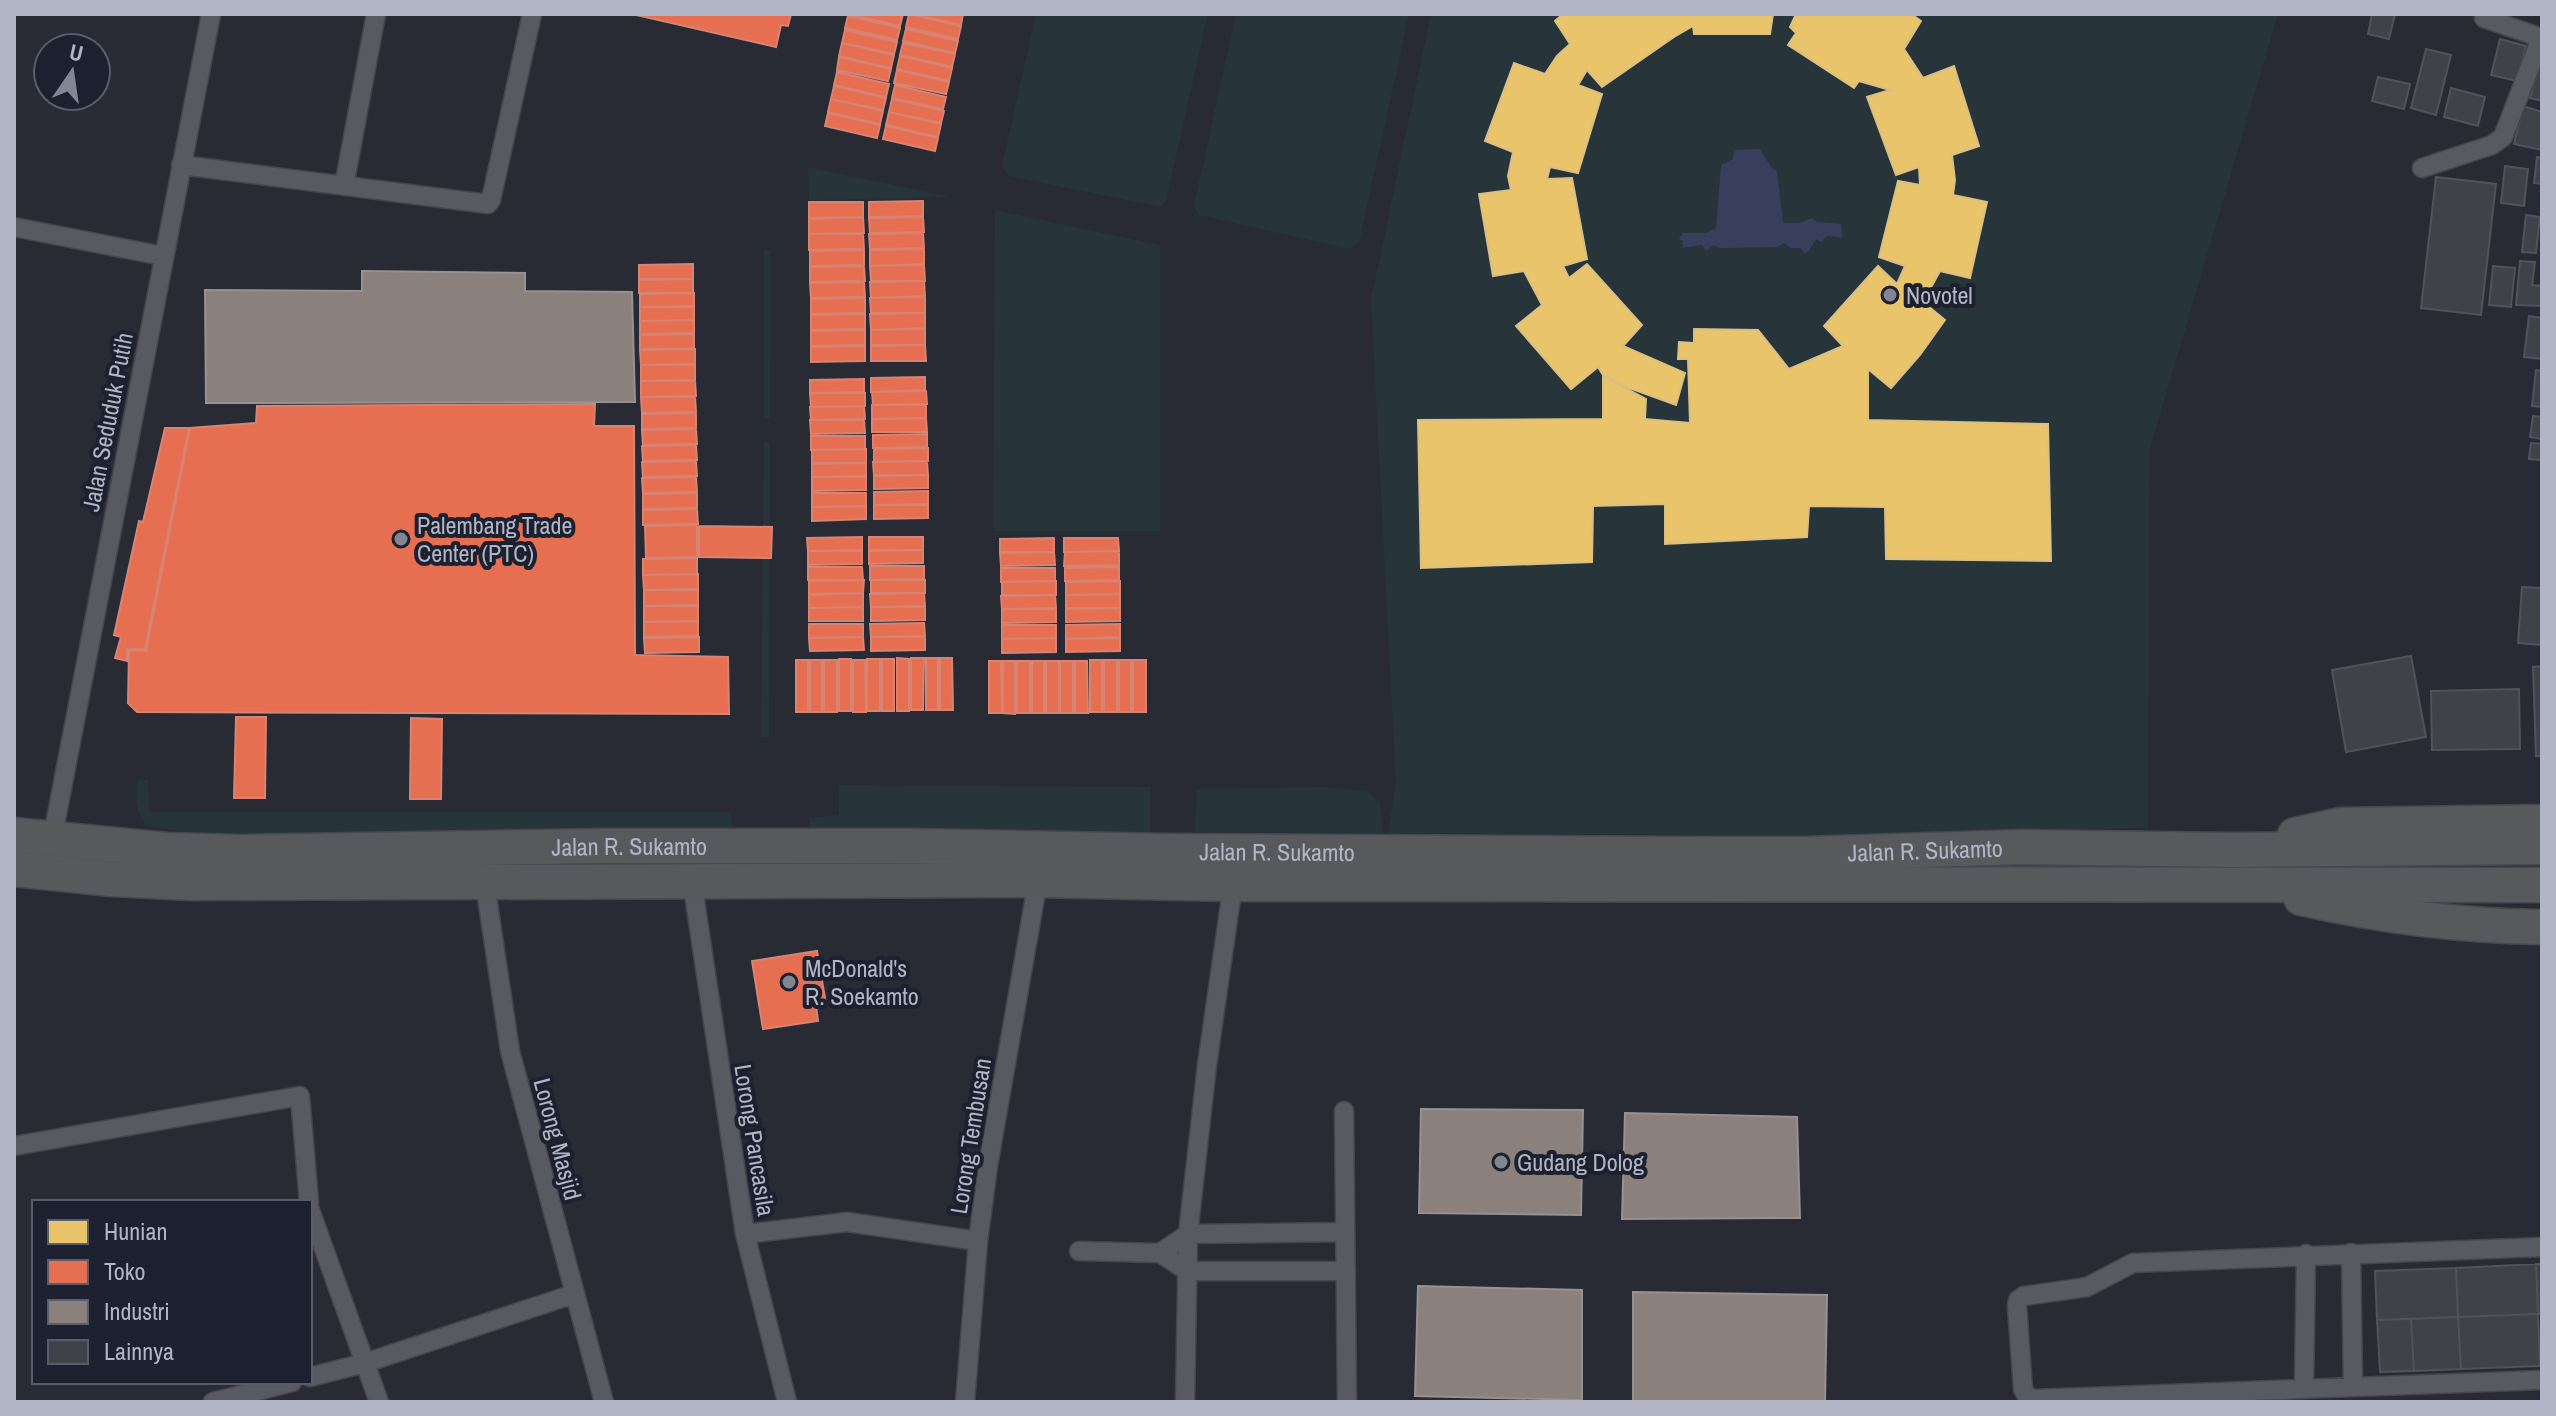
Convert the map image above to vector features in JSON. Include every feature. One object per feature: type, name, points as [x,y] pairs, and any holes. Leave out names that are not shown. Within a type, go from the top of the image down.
[{"type":"highway","points":[[2232,850],[2340,825],[2542,822]]},
{"type":"highway","name":"Jalan R. Sukamto","points":[[14,835],[167,850],[239,852],[649,845],[1689,854],[2022,847],[2232,850],[2542,847]]},
{"type":"highway","name":"Jalan R. Sukamto","points":[[14,869],[138,881],[485,884],[1038,880],[1233,884],[2542,885]]},
{"type":"highway","points":[[2234,884],[2344,908],[2476,926],[2542,927]]},
{"type":"street","points":[[344,186],[376,14]]},
{"type":"street","points":[[181,165],[485,204],[491,202],[532,14]]},
{"type":"street","name":"Jalan Seduduk Putih","points":[[52,840],[181,165],[206,15]]},
{"type":"street","points":[[2422,168],[2492,145],[2503,137],[2541,38],[2484,18]]},
{"type":"street","points":[[14,227],[163,256]]},
{"type":"street","name":"Lorong Tembusan","points":[[965,1402],[978,1241],[988,1166],[1038,880]]},
{"type":"street","name":"Lorong Pancasila","points":[[692,881],[745,1234],[787,1402]]},
{"type":"street","name":"Lorong Masjid","points":[[485,884],[510,1051],[604,1402]]},
{"type":"street","points":[[1185,1402],[1188,1234],[1207,1065],[1233,884]]},
{"type":"street","points":[[14,1146],[300,1096],[309,1200]]},
{"type":"street","points":[[1344,1111],[1347,1402]]},
{"type":"street","points":[[312,1216],[379,1402]]},
{"type":"street","points":[[745,1234],[847,1222],[978,1241]]},
{"type":"street","points":[[1160,1253],[1188,1234],[1345,1232]]},
{"type":"street","points":[[2542,1247],[2133,1263],[2087,1287],[2024,1296],[2017,1303],[2023,1389],[2027,1396],[2034,1399],[2353,1386],[2391,1393],[2542,1380]]},
{"type":"street","points":[[1079,1251],[1160,1253],[1187,1271],[1346,1271]]},
{"type":"street","points":[[2351,1253],[2353,1386]]},
{"type":"street","points":[[2304,1387],[2306,1254]]},
{"type":"street","points":[[312,1376],[365,1363],[574,1294]]},
{"type":"street","points":[[213,1402],[284,1384]]},
{"type":"shaded area","points":[[1036,14],[1208,14],[1166,200],[1161,207],[1009,176],[1002,166]]},
{"type":"shaded area","points":[[1236,14],[1409,14],[1359,242],[1350,249],[1199,215],[1194,206]]},
{"type":"shaded area","points":[[1431,14],[2278,14],[2149,452],[2148,828],[1803,835],[1388,833],[1396,784],[1371,300]]},
{"type":"shaded area","points":[[808,167],[951,197],[809,200]]},
{"type":"shaded area","points":[[995,210],[1160,245],[1160,531],[993,531]]},
{"type":"shaded area","points":[[764,251],[771,251],[770,418],[764,419]]},
{"type":"shaded area","points":[[764,443],[770,443],[769,737],[761,737]]},
{"type":"shaded area","points":[[137,780],[148,780],[149,811],[157,812],[730,812],[734,835],[193,833],[147,826],[138,810]]},
{"type":"shaded area","points":[[839,785],[1150,787],[1150,833],[810,832],[809,818],[839,815]]},
{"type":"shaded area","points":[[1326,787],[1369,792],[1380,803],[1383,833],[1195,832],[1197,789]]},
{"type":"water","points":[[1760,149],[1777,171],[1783,223],[1799,223],[1812,218],[1817,222],[1841,224],[1842,238],[1827,236],[1821,242],[1816,239],[1809,251],[1804,253],[1801,248],[1791,248],[1784,243],[1777,247],[1720,248],[1714,245],[1706,251],[1702,245],[1682,248],[1683,241],[1679,239],[1683,233],[1706,233],[1716,228],[1721,165],[1733,159],[1734,150]]},
{"type":"building: Hunian","points":[[1563,14],[1773,14],[1770,34],[1694,34],[1693,26],[1602,87],[1587,70],[1578,85],[1602,94],[1578,173],[1550,167],[1547,179],[1572,178],[1587,259],[1563,266],[1569,278],[1587,264],[1642,325],[1623,346],[1685,373],[1676,405],[1624,386],[1603,375],[1598,367],[1571,389],[1516,326],[1542,305],[1524,271],[1493,276],[1479,194],[1511,190],[1508,176],[1513,152],[1485,141],[1514,63],[1545,74],[1570,44],[1555,21]]},
{"type":"building: Hunian","name":"Novotel","points":[[1796,14],[1911,14],[1921,21],[1904,49],[1923,78],[1954,66],[1979,146],[1952,155],[1953,195],[1987,202],[1970,278],[1940,271],[1923,302],[1945,320],[1891,388],[1868,369],[1868,420],[2048,424],[2051,561],[1886,559],[1885,507],[1809,506],[1807,537],[1665,544],[1665,504],[1593,506],[1592,562],[1421,568],[1418,420],[1603,419],[1603,376],[1646,399],[1645,419],[1690,423],[1688,359],[1678,359],[1679,342],[1694,343],[1694,329],[1758,330],[1789,369],[1843,346],[1824,326],[1878,266],[1897,284],[1905,266],[1879,257],[1898,181],[1920,185],[1919,167],[1896,175],[1867,97],[1890,90],[1859,81],[1854,88],[1788,45],[1796,33],[1790,27]]},
{"type":"building: Toko","points":[[632,14],[791,14],[788,26],[781,25],[776,47]]},
{"type":"building: Toko","points":[[848,14],[903,14],[900,26]]},
{"type":"building: Toko","points":[[909,14],[961,26],[958,39],[906,27]]},
{"type":"building: Toko","points":[[913,14],[963,14],[961,25]]},
{"type":"building: Toko","points":[[848,16],[900,28],[897,40],[845,28]]},
{"type":"building: Toko","points":[[906,29],[958,41],[955,53],[903,41]]},
{"type":"building: Toko","points":[[845,30],[897,42],[894,54],[842,43]]},
{"type":"building: Toko","points":[[842,43],[894,55],[891,68],[839,56]]},
{"type":"building: Toko","points":[[903,43],[955,54],[952,67],[900,55]]},
{"type":"building: Toko","points":[[900,56],[952,68],[949,81],[897,69]]},
{"type":"building: Toko","points":[[839,57],[891,69],[888,81],[837,70]]},
{"type":"building: Toko","points":[[897,70],[949,82],[946,94],[894,83]]},
{"type":"building: Toko","points":[[837,72],[889,84],[886,97],[834,85]]},
{"type":"building: Toko","points":[[895,85],[946,97],[943,109],[892,98]]},
{"type":"building: Toko","points":[[834,86],[886,98],[883,110],[831,99]]},
{"type":"building: Toko","points":[[831,99],[883,111],[880,124],[828,112]]},
{"type":"building: Toko","points":[[892,99],[944,111],[941,123],[889,112]]},
{"type":"building: Toko","points":[[889,112],[941,124],[938,137],[886,125]]},
{"type":"building: Toko","points":[[828,113],[880,125],[877,138],[825,126]]},
{"type":"building: Toko","points":[[886,126],[938,138],[935,151],[883,139]]},
{"type":"building: Toko","points":[[923,201],[923,216],[869,217],[869,202]]},
{"type":"building: Toko","points":[[809,202],[863,202],[863,217],[809,218]]},
{"type":"building: Toko","points":[[863,217],[864,233],[809,234],[809,219]]},
{"type":"building: Toko","points":[[923,217],[924,232],[870,233],[869,218]]},
{"type":"building: Toko","points":[[923,233],[924,248],[870,249],[869,234]]},
{"type":"building: Toko","points":[[809,234],[863,234],[864,249],[809,250]]},
{"type":"building: Toko","points":[[924,249],[924,264],[870,266],[870,250]]},
{"type":"building: Toko","points":[[864,250],[864,265],[810,266],[810,251]]},
{"type":"building: Toko","points":[[693,264],[693,279],[639,279],[639,265]]},
{"type":"building: Toko","points":[[924,265],[925,281],[871,281],[870,266]]},
{"type":"building: Toko","points":[[864,266],[865,281],[810,282],[810,267]]},
{"type":"building: Toko","points":[[693,279],[693,293],[639,293],[639,280]]},
{"type":"building: Toko","points":[[924,281],[925,296],[871,298],[870,282]]},
{"type":"building: Toko","points":[[864,282],[865,297],[811,298],[810,283]]},
{"type":"building: Toko","points":[[694,293],[694,306],[640,307],[640,294]]},
{"type":"building: Toko","points":[[925,297],[925,313],[871,313],[870,298]]},
{"type":"building: Toko","points":[[865,298],[865,313],[811,314],[811,299]]},
{"type":"building: Toko","points":[[640,307],[694,307],[694,320],[640,321]]},
{"type":"building: Toko","points":[[925,313],[925,328],[871,330],[870,314]]},
{"type":"building: Toko","points":[[865,314],[865,329],[811,330],[811,315]]},
{"type":"building: Toko","points":[[694,320],[694,333],[640,334],[640,321]]},
{"type":"building: Toko","points":[[925,329],[925,345],[871,345],[871,330]]},
{"type":"building: Toko","points":[[865,330],[865,345],[811,346],[811,331]]},
{"type":"building: Toko","points":[[694,334],[694,349],[640,349],[640,335]]},
{"type":"building: Toko","points":[[925,345],[926,361],[871,361],[871,346]]},
{"type":"building: Toko","points":[[865,346],[865,361],[811,362],[811,347]]},
{"type":"building: Toko","points":[[695,349],[695,364],[641,365],[640,350]]},
{"type":"building: Toko","points":[[641,365],[695,365],[695,380],[641,381]]},
{"type":"building: Toko","points":[[925,377],[925,390],[871,392],[871,378]]},
{"type":"building: Toko","points":[[864,379],[864,392],[810,393],[810,380]]},
{"type":"building: Toko","points":[[641,381],[695,381],[696,396],[641,397]]},
{"type":"building: Toko","points":[[926,391],[927,404],[873,405],[872,392]]},
{"type":"building: Toko","points":[[810,393],[865,393],[865,406],[811,407]]},
{"type":"building: Toko","points":[[641,397],[695,397],[696,412],[642,413]]},
{"type":"building: Toko","name":"Palembang Trade Center (PTC)","points":[[595,404],[594,426],[634,426],[635,655],[728,657],[729,714],[137,712],[128,703],[129,650],[146,651],[190,428],[256,423],[257,406]]},
{"type":"building: Toko","points":[[872,405],[926,405],[926,418],[872,419]]},
{"type":"building: Toko","points":[[864,406],[865,419],[811,420],[810,407]]},
{"type":"building: Toko","points":[[696,413],[696,428],[642,429],[642,414]]},
{"type":"building: Toko","points":[[926,418],[927,432],[872,432],[872,419]]},
{"type":"building: Toko","points":[[810,420],[864,420],[865,433],[811,434]]},
{"type":"building: Toko","points":[[165,428],[189,428],[145,649],[127,649],[127,661],[115,658],[121,637],[114,635],[139,521],[143,522]]},
{"type":"building: Toko","points":[[696,429],[697,444],[643,445],[642,430]]},
{"type":"building: Toko","points":[[927,434],[927,447],[873,448],[873,435]]},
{"type":"building: Toko","points":[[811,436],[865,436],[865,449],[811,450]]},
{"type":"building: Toko","points":[[696,445],[697,460],[643,461],[642,446]]},
{"type":"building: Toko","points":[[928,448],[928,461],[874,462],[874,449]]},
{"type":"building: Toko","points":[[866,449],[866,463],[812,463],[812,450]]},
{"type":"building: Toko","points":[[696,461],[697,476],[643,477],[642,462]]},
{"type":"building: Toko","points":[[927,461],[928,475],[874,475],[873,462]]},
{"type":"building: Toko","points":[[866,463],[866,476],[812,477],[812,464]]},
{"type":"building: Toko","points":[[928,475],[928,488],[874,489],[874,476]]},
{"type":"building: Toko","points":[[696,477],[697,492],[643,493],[642,478]]},
{"type":"building: Toko","points":[[812,477],[866,477],[866,490],[812,491]]},
{"type":"building: Toko","points":[[928,491],[928,504],[874,505],[874,492]]},
{"type":"building: Toko","points":[[697,493],[697,508],[643,509],[643,494]]},
{"type":"building: Toko","points":[[812,493],[866,493],[866,506],[812,507]]},
{"type":"building: Toko","points":[[874,505],[928,505],[928,518],[874,519]]},
{"type":"building: Toko","points":[[866,506],[866,519],[812,521],[812,507]]},
{"type":"building: Toko","points":[[697,509],[698,524],[643,525],[643,510]]},
{"type":"building: Toko","points":[[697,525],[697,557],[646,558],[645,526]]},
{"type":"building: Toko","points":[[699,526],[772,527],[771,558],[699,557]]},
{"type":"building: Toko","points":[[862,537],[862,550],[808,551],[807,538]]},
{"type":"building: Toko","points":[[869,537],[923,537],[923,550],[869,550]]},
{"type":"building: Toko","points":[[1054,538],[1054,552],[1000,552],[1000,539]]},
{"type":"building: Toko","points":[[1064,538],[1118,538],[1119,551],[1064,552]]},
{"type":"building: Toko","points":[[923,550],[923,563],[869,564],[869,551]]},
{"type":"building: Toko","points":[[808,551],[862,551],[862,564],[808,565]]},
{"type":"building: Toko","points":[[1119,551],[1119,565],[1064,566],[1065,552]]},
{"type":"building: Toko","points":[[1054,552],[1055,565],[1001,566],[1000,553]]},
{"type":"building: Toko","points":[[697,558],[697,574],[643,575],[643,559]]},
{"type":"building: Toko","points":[[870,566],[924,566],[924,579],[870,580]]},
{"type":"building: Toko","points":[[808,567],[862,567],[863,580],[808,580]]},
{"type":"building: Toko","points":[[1119,567],[1119,580],[1065,581],[1065,568]]},
{"type":"building: Toko","points":[[1001,568],[1055,568],[1055,581],[1001,582]]},
{"type":"building: Toko","points":[[698,574],[698,589],[644,590],[643,575]]},
{"type":"building: Toko","points":[[864,580],[863,593],[809,594],[809,581]]},
{"type":"building: Toko","points":[[871,580],[925,580],[925,593],[871,593]]},
{"type":"building: Toko","points":[[1056,581],[1056,595],[1002,595],[1002,582]]},
{"type":"building: Toko","points":[[1120,581],[1120,594],[1066,595],[1066,582]]},
{"type":"building: Toko","points":[[644,590],[698,590],[698,605],[644,606]]},
{"type":"building: Toko","points":[[863,593],[863,607],[809,608],[809,595]]},
{"type":"building: Toko","points":[[924,593],[925,606],[871,607],[870,594]]},
{"type":"building: Toko","points":[[1120,594],[1120,608],[1066,608],[1066,595]]},
{"type":"building: Toko","points":[[1055,595],[1056,608],[1002,609],[1001,596]]},
{"type":"building: Toko","points":[[644,606],[698,606],[698,621],[644,622]]},
{"type":"building: Toko","points":[[863,607],[863,621],[809,621],[809,608]]},
{"type":"building: Toko","points":[[871,607],[925,607],[925,620],[871,621]]},
{"type":"building: Toko","points":[[1120,608],[1120,621],[1066,622],[1066,609]]},
{"type":"building: Toko","points":[[1002,609],[1056,609],[1056,622],[1002,623]]},
{"type":"building: Toko","points":[[698,621],[698,636],[644,637],[644,622]]},
{"type":"building: Toko","points":[[924,623],[925,636],[871,637],[870,624]]},
{"type":"building: Toko","points":[[809,624],[863,624],[863,637],[809,638]]},
{"type":"building: Toko","points":[[1120,624],[1120,637],[1066,639],[1066,625]]},
{"type":"building: Toko","points":[[1002,625],[1056,625],[1056,638],[1002,639]]},
{"type":"building: Toko","points":[[699,637],[699,652],[645,653],[644,638]]},
{"type":"building: Toko","points":[[863,637],[864,650],[810,651],[809,638]]},
{"type":"building: Toko","points":[[871,637],[925,637],[925,650],[871,651]]},
{"type":"building: Toko","points":[[1056,638],[1056,652],[1002,653],[1002,639]]},
{"type":"building: Toko","points":[[1120,638],[1120,651],[1066,652],[1066,639]]},
{"type":"building: Toko","points":[[897,658],[909,659],[909,711],[897,711]]},
{"type":"building: Toko","points":[[911,658],[924,658],[923,710],[911,710]]},
{"type":"building: Toko","points":[[926,658],[938,658],[938,710],[926,710]]},
{"type":"building: Toko","points":[[940,658],[952,658],[953,710],[940,710]]},
{"type":"building: Toko","points":[[839,659],[851,659],[851,711],[839,711]]},
{"type":"building: Toko","points":[[867,659],[880,659],[880,711],[867,711]]},
{"type":"building: Toko","points":[[882,659],[894,659],[894,711],[882,711]]},
{"type":"building: Toko","points":[[796,660],[808,660],[808,712],[796,712]]},
{"type":"building: Toko","points":[[810,660],[822,660],[822,712],[810,712]]},
{"type":"building: Toko","points":[[824,660],[837,660],[837,712],[824,712]]},
{"type":"building: Toko","points":[[853,660],[865,660],[866,712],[853,712]]},
{"type":"building: Toko","points":[[1090,660],[1102,660],[1102,712],[1090,712]]},
{"type":"building: Toko","points":[[1104,660],[1117,660],[1117,712],[1104,712]]},
{"type":"building: Toko","points":[[1119,660],[1131,660],[1131,712],[1119,712]]},
{"type":"building: Toko","points":[[1133,660],[1146,660],[1146,712],[1133,712]]},
{"type":"building: Toko","points":[[989,661],[1001,661],[1002,713],[989,713]]},
{"type":"building: Toko","points":[[1003,661],[1015,661],[1015,714],[1003,713]]},
{"type":"building: Toko","points":[[1017,661],[1030,661],[1030,713],[1017,713]]},
{"type":"building: Toko","points":[[1032,661],[1044,661],[1044,713],[1032,713]]},
{"type":"building: Toko","points":[[1046,661],[1059,661],[1059,713],[1046,713]]},
{"type":"building: Toko","points":[[1060,661],[1073,661],[1073,713],[1060,713]]},
{"type":"building: Toko","points":[[1075,661],[1087,661],[1088,713],[1075,713]]},
{"type":"building: Toko","points":[[236,717],[266,717],[265,798],[234,798]]},
{"type":"building: Toko","points":[[411,718],[442,719],[441,799],[410,799]]},
{"type":"building: Toko","name":"McDonald's R. Soekamto","points":[[817,951],[826,1004],[816,1005],[818,1021],[763,1029],[752,961]]},
{"type":"building: Industri","points":[[362,271],[525,273],[525,291],[632,292],[635,402],[206,403],[205,290],[362,291]]},
{"type":"building: Industri","name":"Gudang Dolog","points":[[1421,1109],[1583,1110],[1581,1215],[1419,1213]]},
{"type":"building: Industri","points":[[1625,1113],[1797,1117],[1800,1218],[1622,1219]]},
{"type":"building: Industri","points":[[1418,1286],[1582,1290],[1582,1400],[1415,1396]]},
{"type":"building: Industri","points":[[1633,1292],[1827,1295],[1825,1402],[1633,1402]]},
{"type":"building: Lainnya","points":[[2372,14],[2395,14],[2389,39],[2368,34]]},
{"type":"building: Lainnya","points":[[2500,39],[2526,46],[2517,81],[2491,75]]},
{"type":"building: Lainnya","points":[[2426,49],[2451,55],[2436,115],[2411,108]]},
{"type":"building: Lainnya","points":[[2542,61],[2542,101],[2530,98]]},
{"type":"building: Lainnya","points":[[2378,77],[2410,84],[2404,109],[2372,101]]},
{"type":"building: Lainnya","points":[[2451,88],[2485,97],[2478,126],[2444,117]]},
{"type":"building: Lainnya","points":[[2523,106],[2542,112],[2542,150],[2514,144]]},
{"type":"building: Lainnya","points":[[2537,157],[2542,158],[2542,184],[2534,183]]},
{"type":"building: Lainnya","points":[[2505,166],[2528,169],[2524,206],[2501,203]]},
{"type":"building: Lainnya","points":[[2436,177],[2496,184],[2481,315],[2421,308]]},
{"type":"building: Lainnya","points":[[2526,215],[2540,217],[2536,253],[2522,252]]},
{"type":"building: Lainnya","points":[[2520,261],[2535,262],[2532,285],[2542,286],[2542,306],[2516,305]]},
{"type":"building: Lainnya","points":[[2493,266],[2515,268],[2511,307],[2489,305]]},
{"type":"building: Lainnya","points":[[2529,316],[2542,318],[2542,359],[2524,357]]},
{"type":"building: Lainnya","points":[[2536,370],[2542,371],[2542,407],[2532,406]]},
{"type":"building: Lainnya","points":[[2533,416],[2542,417],[2542,439],[2530,437]]},
{"type":"building: Lainnya","points":[[2531,443],[2542,444],[2542,460],[2529,459]]},
{"type":"building: Lainnya","points":[[2522,587],[2542,588],[2542,645],[2518,643]]},
{"type":"building: Lainnya","points":[[2411,656],[2426,737],[2346,752],[2332,670]]},
{"type":"building: Lainnya","points":[[2542,666],[2542,756],[2536,756],[2533,667]]},
{"type":"building: Lainnya","points":[[2519,689],[2520,749],[2432,750],[2431,691]]},
{"type":"building: Lainnya","points":[[2536,1264],[2538,1314],[2458,1317],[2456,1268]]},
{"type":"building: Lainnya","points":[[2536,1264],[2542,1264],[2542,1314],[2538,1314]]},
{"type":"building: Lainnya","points":[[2456,1268],[2458,1317],[2377,1320],[2375,1271]]},
{"type":"building: Lainnya","points":[[2538,1314],[2540,1366],[2461,1369],[2458,1317]]},
{"type":"building: Lainnya","points":[[2458,1317],[2461,1369],[2414,1371],[2411,1319]]},
{"type":"building: Lainnya","points":[[2411,1319],[2414,1371],[2380,1372],[2377,1320]]},
{"type":"place","name":"Novotel","points":[[1890,295]]},
{"type":"place","name":"Palembang Trade Center (PTC)","points":[[401,539]]},
{"type":"place","name":"McDonald's R. Soekamto","points":[[789,982]]},
{"type":"place","name":"Gudang Dolog","points":[[1501,1162]]}]
